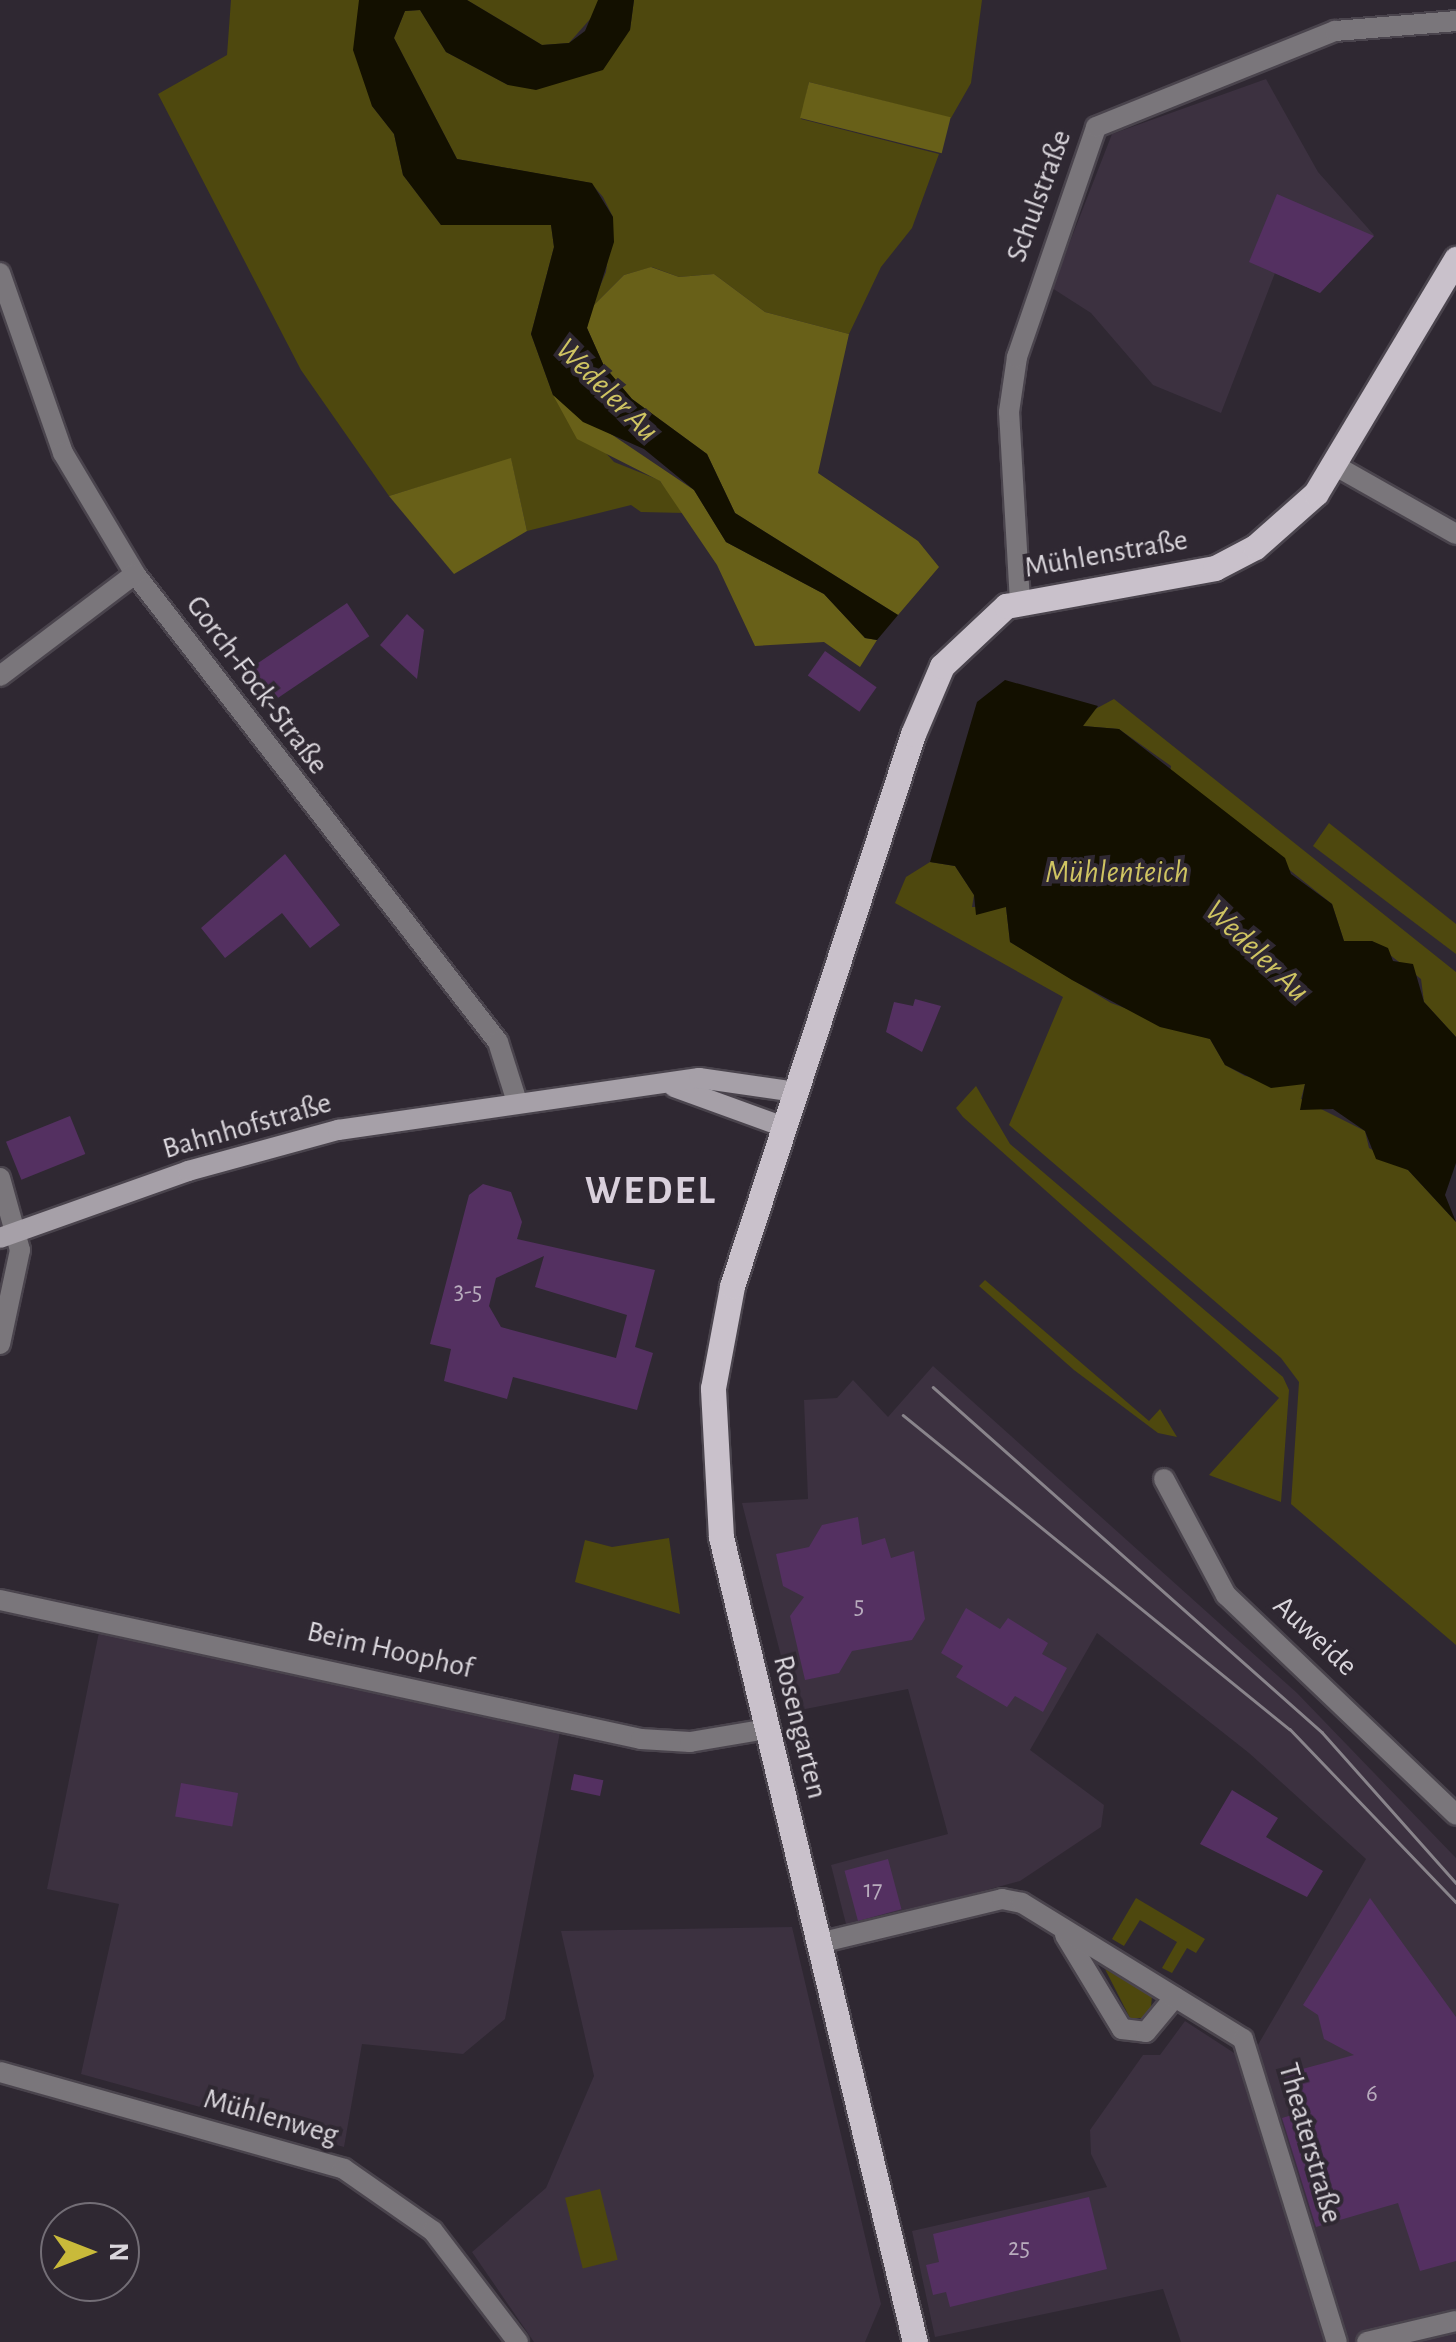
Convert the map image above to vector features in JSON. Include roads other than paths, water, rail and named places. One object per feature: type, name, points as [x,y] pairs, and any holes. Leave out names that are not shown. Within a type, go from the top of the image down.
[{"type":"main road","name":"Mühlenstraße","points":[[784,1127],[912,734],[942,666],[992,613],[1020,602],[1215,568],[1280,527],[1334,465],[1456,259]]},
{"type":"main road","name":"Rosengarten","points":[[784,1127],[732,1286],[713,1388],[721,1537],[914,2342]]},
{"type":"street","name":"Schulstraße","points":[[1020,602],[1008,412],[1016,356],[1089,138],[1126,110],[1335,31],[1456,21]]},
{"type":"street","name":"Gorch-Fock-Straße","points":[[0,273],[62,453],[136,574],[498,1042],[517,1102]]},
{"type":"street","points":[[1334,465],[1456,534]]},
{"type":"street","points":[[0,676],[136,574]]},
{"type":"street","name":"Bahnhofstraße","points":[[10,1234],[252,1151],[517,1102],[714,1077],[796,1092]]},
{"type":"street","points":[[650,1083],[700,1092],[784,1127]]},
{"type":"street","points":[[0,1178],[10,1234],[0,1344]]},
{"type":"street","name":"Auweide","points":[[1164,1478],[1226,1595],[1456,1815]]},
{"type":"street","name":"Beim Hoophof","points":[[0,1600],[641,1738],[690,1742],[767,1728]]},
{"type":"street","name":"Theaterstraße","points":[[819,1943],[1002,1899],[1176,1997],[1253,2051],[1337,2342]]},
{"type":"street","points":[[1059,1928],[1122,2028],[1146,2032],[1176,1997]]},
{"type":"street","name":"Mühlenweg","points":[[0,2072],[344,2168],[433,2231],[518,2342]]},
{"type":"street","points":[[1368,2342],[1456,2321]]},
{"type":"water","name":"Wedeler Au","points":[[359,0],[467,0],[542,45],[569,43],[585,31],[598,0],[634,0],[630,30],[603,70],[536,90],[508,85],[446,52],[420,10],[405,11],[394,38],[457,159],[592,183],[613,217],[614,242],[587,328],[604,366],[632,399],[707,454],[735,513],[898,615],[877,640],[865,638],[824,594],[726,542],[694,490],[644,449],[583,422],[553,395],[531,334],[554,247],[551,225],[441,225],[403,175],[394,134],[372,106],[353,50]]},
{"type":"water","name":"Mühlenteich","points":[[1005,680],[1098,706],[1083,726],[1119,729],[1285,858],[1291,874],[1332,904],[1344,941],[1372,941],[1388,948],[1393,961],[1413,964],[1424,1002],[1456,1037],[1456,1163],[1445,1195],[1456,1222],[1408,1170],[1376,1159],[1365,1131],[1333,1109],[1300,1110],[1305,1084],[1271,1088],[1225,1065],[1210,1039],[1160,1027],[1072,980],[1010,942],[1006,907],[976,915],[974,895],[955,866],[930,862],[977,702]]},
{"type":"tram line","points":[[933,1387],[1322,1732],[1456,1883]]},
{"type":"tram line","points":[[903,1415],[1290,1729],[1456,1902]]},
{"type":"district","name":"WEDEL","points":[[651,1191]]}]
